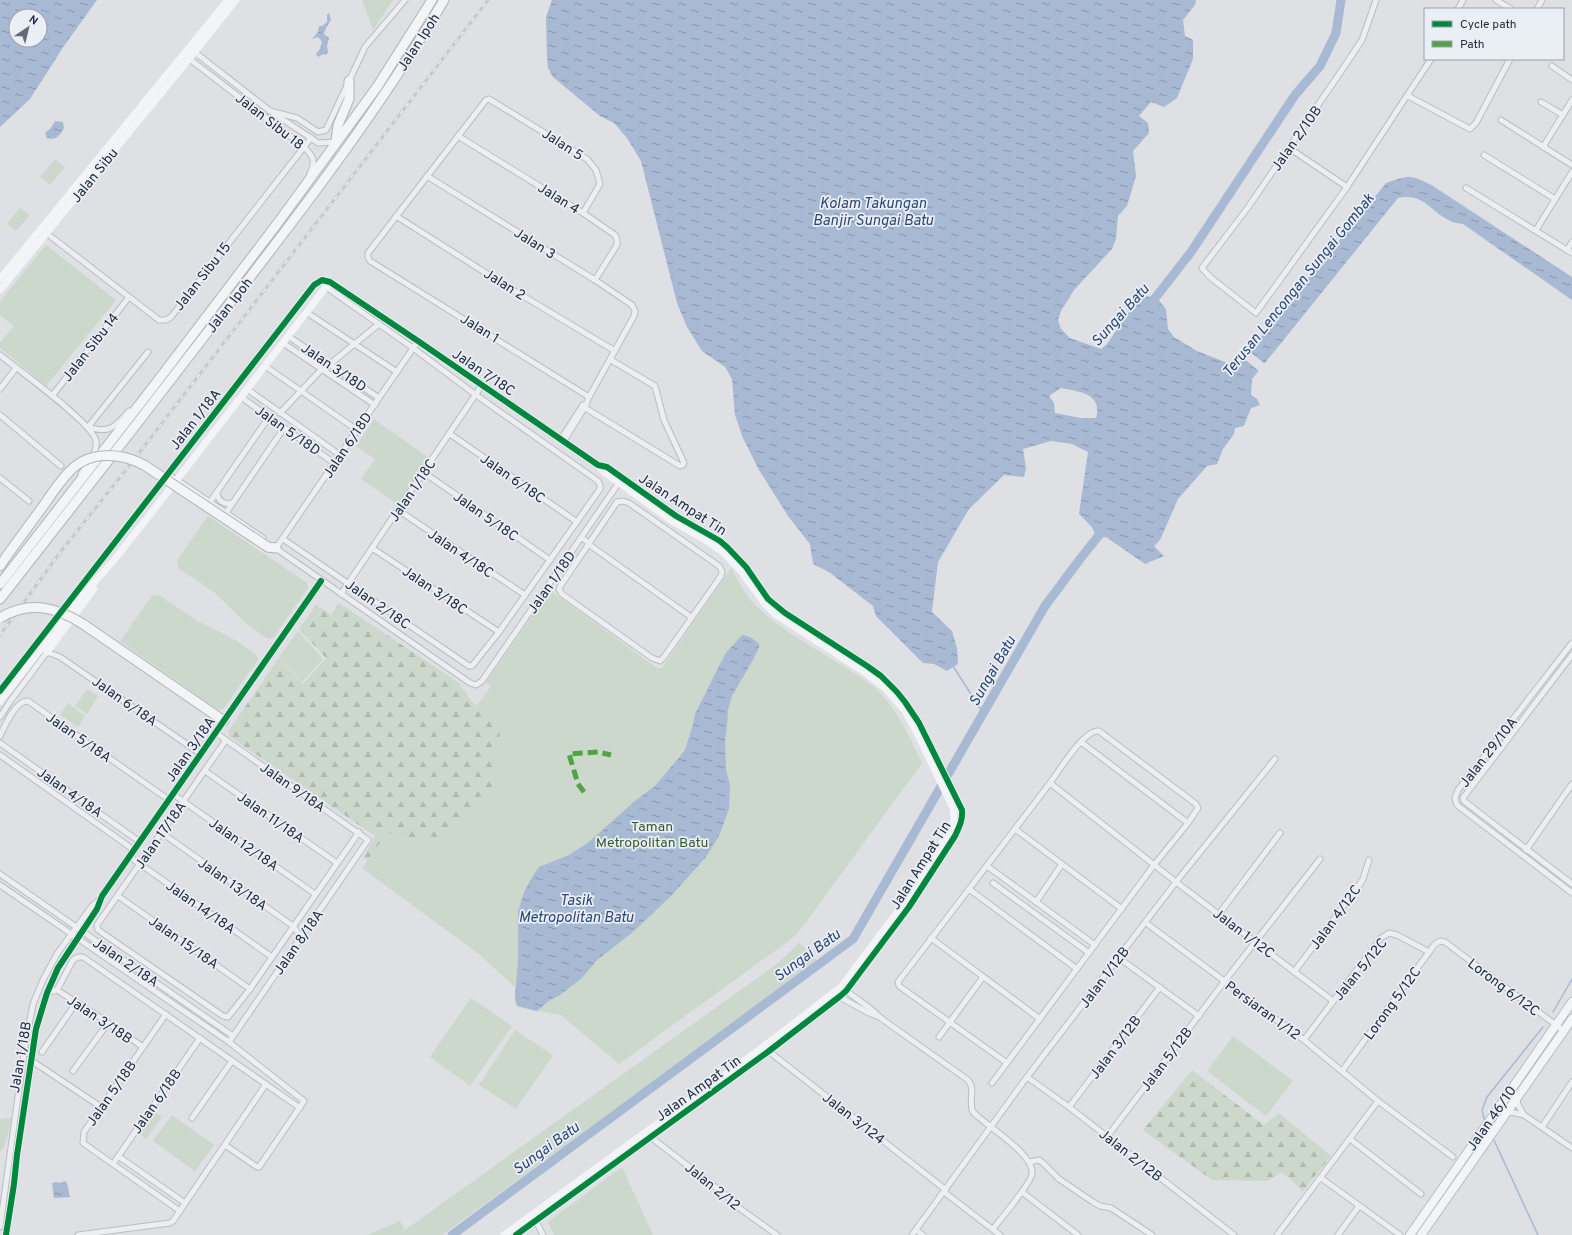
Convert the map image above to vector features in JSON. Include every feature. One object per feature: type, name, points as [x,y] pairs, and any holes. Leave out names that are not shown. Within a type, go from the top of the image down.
[{"type":"highway","name":"Jalan Ipoh","points":[[0,584],[153,387],[276,224],[377,87],[432,0]]},
{"type":"highway","name":"Jalan Ipoh","points":[[0,599],[300,213],[352,141],[424,34],[444,0]]},
{"type":"highway","points":[[336,142],[338,125],[349,99],[349,81]]},
{"type":"highway","points":[[0,566],[71,469],[88,460],[104,455],[123,457],[144,465],[272,548]]},
{"type":"highway","points":[[0,618],[13,612],[33,607],[47,608],[64,613],[83,624],[224,721]]},
{"type":"main road","name":"Jalan 46/10","points":[[1410,1235],[1572,1002]]},
{"type":"main road","name":"Jalan 46/10","points":[[1421,1235],[1572,1019]]},
{"type":"street","points":[[191,49],[228,0]]},
{"type":"street","points":[[191,49],[236,0]]},
{"type":"street","points":[[270,111],[297,118],[318,132],[328,129],[365,47],[405,0]]},
{"type":"street","name":"Jalan 2/10B","points":[[1347,187],[1256,313],[1210,277],[1202,268],[1249,206],[1362,40],[1376,0]]},
{"type":"street","points":[[1496,0],[1509,8]]},
{"type":"street","name":"Jalan Sibu","points":[[0,290],[44,231],[183,54],[191,49]]},
{"type":"street","name":"Jalan Sibu","points":[[61,210],[189,59],[191,49]]},
{"type":"street","name":"Jalan Sibu 18","points":[[191,49],[270,111],[318,143],[336,142]]},
{"type":"street","name":"Jalan Sibu 18","points":[[183,54],[304,147],[313,158],[313,167],[276,224]]},
{"type":"street","points":[[1289,148],[1347,187],[1430,60]]},
{"type":"street","points":[[1408,96],[1470,129],[1476,123],[1509,60]]},
{"type":"street","points":[[1552,66],[1572,80]]},
{"type":"street","name":"Jalan 5","points":[[458,136],[486,100],[491,99],[587,159],[596,170],[600,184],[583,213]]},
{"type":"street","points":[[1543,147],[1572,100]]},
{"type":"street","points":[[1542,102],[1563,115]]},
{"type":"street","points":[[1501,120],[1572,165]]},
{"type":"street","points":[[396,216],[458,136]]},
{"type":"street","name":"Jalan 4","points":[[458,136],[583,213],[615,235],[617,245],[595,280]]},
{"type":"street","points":[[304,147],[311,138]]},
{"type":"street","name":"Jalan Sibu 15","points":[[44,231],[159,320],[166,320],[171,317],[304,147]]},
{"type":"street","points":[[1484,155],[1555,199]]},
{"type":"street","points":[[1536,230],[1572,172]]},
{"type":"street","name":"Jalan 3","points":[[427,176],[595,280],[632,305],[635,311],[634,316],[615,351]]},
{"type":"street","points":[[1466,188],[1570,251],[1572,242]]},
{"type":"street","name":"Jalan 1","points":[[396,216],[368,253],[370,261],[589,397]]},
{"type":"street","name":"Jalan 2","points":[[396,216],[508,287],[615,351]]},
{"type":"street","name":"Jalan Sibu","points":[[0,279],[44,231]]},
{"type":"street","name":"Jalan 1/18A","points":[[322,280],[327,281],[329,285],[306,312],[114,560],[81,592],[168,474],[314,285],[322,280]]},
{"type":"street","points":[[329,285],[379,324],[476,395]]},
{"type":"street","name":"Jalan 7/18C","points":[[329,285],[418,341],[598,465],[607,467],[620,481]]},
{"type":"street","name":"Jalan Sibu 14","points":[[52,396],[129,297]]},
{"type":"street","points":[[306,312],[397,372]]},
{"type":"street","points":[[330,364],[379,324]]},
{"type":"street","name":"Jalan 3/18D","points":[[288,336],[379,398]]},
{"type":"street","name":"Jalan 6/18D","points":[[272,548],[283,538],[418,341]]},
{"type":"street","name":"Jalan 3/18D","points":[[283,343],[375,405]]},
{"type":"street","points":[[563,440],[615,351]]},
{"type":"street","points":[[88,427],[148,352]]},
{"type":"street","points":[[0,355],[88,427],[96,440],[94,452],[61,505]]},
{"type":"street","points":[[584,405],[680,466],[684,463],[664,420],[655,386],[611,360]]},
{"type":"street","points":[[264,366],[357,430]]},
{"type":"street","points":[[0,389],[16,368]]},
{"type":"street","points":[[280,412],[322,369]]},
{"type":"street","name":"Jalan 1/18C","points":[[341,594],[482,385]]},
{"type":"street","points":[[88,427],[97,430],[109,430],[123,418],[153,387]]},
{"type":"street","name":"Jalan 5/18D","points":[[247,389],[340,455]]},
{"type":"street","name":"Jalan 7/18C","points":[[476,395],[598,481],[600,489],[577,522]]},
{"type":"street","name":"Jalan 5/18D","points":[[241,397],[334,463]]},
{"type":"street","points":[[0,415],[61,466]]},
{"type":"street","points":[[210,502],[269,417]]},
{"type":"street","points":[[226,513],[284,428]]},
{"type":"street","name":"Jalan 6/18C","points":[[450,434],[577,522]]},
{"type":"street","points":[[598,465],[604,472],[620,481]]},
{"type":"street","name":"Jalan 5/18C","points":[[423,472],[550,560]]},
{"type":"street","points":[[168,474],[226,513],[272,548],[341,594]]},
{"type":"street","points":[[0,478],[29,501]]},
{"type":"street","name":"Jalan 1/18D","points":[[341,594],[470,683],[478,684],[482,681],[620,481]]},
{"type":"street","name":"Jalan Ampat Tin","points":[[505,1234],[648,1134],[766,1049],[837,995],[843,989],[904,903],[951,829],[954,820],[954,812],[950,795],[903,704],[877,681],[775,614],[758,596],[732,556],[672,521],[620,481]]},
{"type":"street","points":[[217,493],[221,502],[225,504],[232,503]]},
{"type":"street","points":[[623,501],[629,503],[719,566],[722,571],[720,576],[660,661],[652,658],[562,594],[559,589],[561,585],[589,545],[617,502],[623,501]]},
{"type":"street","name":"Jalan 4/18C","points":[[398,510],[525,595]]},
{"type":"street","points":[[498,632],[577,522]]},
{"type":"street","name":"Jalan 2/18C","points":[[283,538],[469,666],[474,665],[498,632]]},
{"type":"street","points":[[581,539],[691,617]]},
{"type":"street","name":"Jalan 3/18C","points":[[372,548],[498,632]]},
{"type":"street","points":[[0,717],[9,702],[114,560]]},
{"type":"street","name":"Jalan 3/18A","points":[[76,939],[97,909],[100,900],[134,850],[321,581]]},
{"type":"street","points":[[0,691],[81,592]]},
{"type":"street","points":[[0,700],[81,592]]},
{"type":"street","name":"Jalan 29/10A","points":[[1572,643],[1458,790],[1455,798],[1457,805],[1572,893]]},
{"type":"street","name":"Jalan 6/18A","points":[[47,652],[60,657],[201,754]]},
{"type":"street","name":"Jalan 29/10A","points":[[1572,655],[1463,798],[1464,801],[1572,884]]},
{"type":"street","name":"Jalan 5/18A","points":[[0,736],[8,720],[20,702],[28,701],[170,800]]},
{"type":"street","points":[[992,1083],[1007,1063],[1040,1019],[1122,909],[1154,865],[1188,823],[1198,808],[1196,804],[1099,731],[1091,732],[1080,742],[898,982],[899,986],[1007,1063]]},
{"type":"street","name":"Jalan 9/18A","points":[[216,733],[368,838],[368,842]]},
{"type":"street","name":"Jalan 17/18A","points":[[226,740],[97,925],[98,930],[223,1016],[230,1015],[250,989]]},
{"type":"street","points":[[1080,742],[1188,823]]},
{"type":"street","name":"Jalan 4/18A","points":[[0,743],[140,842]]},
{"type":"street","name":"Jalan 4/18A","points":[[0,755],[134,850]]},
{"type":"street","name":"Jalan 1/12B","points":[[912,1235],[1027,1077],[1176,882],[1275,759]]},
{"type":"street","name":"Jalan 11/18A","points":[[205,771],[337,863]]},
{"type":"street","name":"Jalan 1/12C","points":[[1050,783],[1176,882],[1333,1001]]},
{"type":"street","points":[[1523,855],[1572,784]]},
{"type":"street","points":[[60,798],[65,789]]},
{"type":"street","name":"Jalan 12/18A","points":[[173,794],[315,894]]},
{"type":"street","points":[[1015,829],[1122,909]]},
{"type":"street","points":[[250,989],[359,832]]},
{"type":"street","name":"Jalan 13/18A","points":[[162,833],[293,926],[302,938]]},
{"type":"street","points":[[1219,914],[1280,833]]},
{"type":"street","name":"Jalan 8/18A","points":[[229,1042],[368,842]]},
{"type":"street","name":"Jalan 14/18A","points":[[130,858],[272,957]]},
{"type":"street","name":"Jalan 5/12B","points":[[1107,1137],[1224,982],[1320,859]]},
{"type":"street","name":"Jalan 4/12C","points":[[1294,972],[1358,888],[1369,860]]},
{"type":"street","points":[[1036,902],[1062,864]]},
{"type":"street","points":[[987,866],[1095,945]]},
{"type":"street","name":"Jalan 2/18A","points":[[0,874],[51,908],[81,932],[233,1036]]},
{"type":"street","points":[[993,882],[1089,953]]},
{"type":"street","name":"Jalan 2/18A","points":[[0,885],[76,939],[229,1042],[304,1100],[304,1102],[300,1108],[83,957],[78,957],[73,960],[57,990]]},
{"type":"street","points":[[969,889],[1077,969]]},
{"type":"street","name":"Jalan 15/18A","points":[[118,896],[250,989]]},
{"type":"street","name":"Jalan 3/18A","points":[[77,928],[92,906],[100,900]]},
{"type":"street","points":[[1038,916],[1044,907]]},
{"type":"street","name":"Persiaran 1/12","points":[[1146,923],[1304,1040],[1453,1158]]},
{"type":"street","name":"Jalan 1/18B","points":[[0,1227],[32,1012],[38,992],[57,954],[77,928]]},
{"type":"street","name":"Jalan 5/12C","points":[[1304,1040],[1381,938],[1389,933],[1397,935],[1429,952]]},
{"type":"street","points":[[931,938],[1040,1019]]},
{"type":"street","name":"Jalan 1/18B","points":[[6,1235],[36,1029],[52,981],[58,968],[76,939]]},
{"type":"street","name":"Lorong 5/12C","points":[[1342,1071],[1429,952],[1438,942],[1445,942]]},
{"type":"street","name":"Lorong 6/12C","points":[[1445,942],[1564,1031]]},
{"type":"street","points":[[1119,958],[1198,1016]]},
{"type":"street","points":[[939,1037],[983,977]]},
{"type":"street","points":[[47,993],[57,990],[52,981]]},
{"type":"street","name":"Jalan 3/12B","points":[[1069,1107],[1160,987]]},
{"type":"street","points":[[843,989],[871,1009],[882,1019],[968,1080],[972,1088],[970,1104],[971,1109],[977,1116],[1015,1146],[1029,1162],[1032,1168],[1032,1175],[1022,1192],[993,1229]]},
{"type":"street","name":"Jalan 3/18B","points":[[57,990],[143,1047]]},
{"type":"street","points":[[837,995],[868,1013],[882,1019]]},
{"type":"street","points":[[42,1052],[76,1003]]},
{"type":"street","name":"Jalan 5/18B","points":[[113,1164],[83,1142],[84,1132],[166,1014]]},
{"type":"street","points":[[74,1071],[108,1023]]},
{"type":"street","name":"Jalan 6/18B","points":[[113,1164],[200,1038]]},
{"type":"street","name":"Jalan 3/124","points":[[766,1049],[1000,1235]]},
{"type":"street","points":[[25,1056],[101,1107]]},
{"type":"street","points":[[192,1118],[232,1060]]},
{"type":"street","name":"Jalan 2/12B","points":[[1027,1077],[1069,1107],[1234,1235]]},
{"type":"street","points":[[1542,1127],[1572,1083]]},
{"type":"street","points":[[78,1235],[170,1223],[180,1211],[266,1084]]},
{"type":"street","points":[[1518,1097],[1518,1105],[1524,1115]]},
{"type":"street","points":[[1277,1235],[1378,1100]]},
{"type":"street","points":[[225,1145],[259,1167],[300,1108]]},
{"type":"street","points":[[1505,1114],[1510,1112],[1524,1115],[1572,1148]]},
{"type":"street","name":"Jalan Ampat Tin","points":[[516,1235],[648,1134]]},
{"type":"street","name":"Jalan 2/12","points":[[648,1134],[727,1196],[735,1205],[777,1235]]},
{"type":"street","points":[[1350,1139],[1421,1194]]},
{"type":"street","points":[[118,1156],[185,1203]]},
{"type":"street","points":[[1029,1162],[1038,1160],[1059,1178],[1092,1202],[1100,1206],[1111,1208],[1152,1235]]},
{"type":"street","points":[[113,1164],[180,1211]]},
{"type":"street","points":[[1320,1178],[1400,1235]]},
{"type":"street","points":[[1022,1192],[1078,1235]]},
{"type":"street","points":[[1338,1235],[1359,1206]]},
{"type":"street","points":[[505,1234],[532,1219],[536,1221],[543,1235]]},
{"type":"street","points":[[916,1230],[923,1235]]},
{"type":"green space","points":[[362,0],[393,0],[373,30]]},
{"type":"green space","points":[[55,159],[65,167],[50,185],[40,177]]},
{"type":"green space","points":[[20,208],[30,215],[16,231],[7,224]]},
{"type":"green space","points":[[46,245],[116,300],[46,386],[0,348],[0,343],[14,326],[0,315],[0,301]]},
{"type":"green space","points":[[374,419],[429,458],[397,504],[361,479],[375,459],[356,446]]},
{"type":"green space","points":[[208,516],[307,583],[308,588],[273,638],[268,639],[248,625],[215,593],[178,568],[177,560]]},
{"type":"green space","name":"Taman Metropolitan Batu","points":[[731,568],[742,588],[759,609],[782,628],[863,679],[878,691],[898,716],[922,763],[794,937],[619,1064],[561,1015],[517,1006],[515,1002],[515,987],[480,955],[362,868],[387,832],[407,840],[501,725],[477,706],[491,686],[486,682],[550,590],[657,668],[662,668]]},
{"type":"green space","points":[[159,595],[196,620],[237,641],[257,655],[258,660],[223,709],[218,710],[120,641],[152,596]]},
{"type":"green space","points":[[339,603],[459,683],[471,701],[501,725],[492,791],[460,823],[437,838],[407,840],[387,832],[368,860],[363,858],[375,836],[229,736],[229,730],[279,658],[303,684],[326,658],[299,629],[316,605],[331,615]]},
{"type":"green space","points":[[298,631],[323,659],[302,682],[279,657]]},
{"type":"green space","points":[[87,689],[98,696],[87,714],[75,706]]},
{"type":"green space","points":[[68,703],[85,716],[78,727],[60,715]]},
{"type":"green space","points":[[799,943],[818,961],[442,1235],[367,1235],[400,1221],[405,1230],[777,964]]},
{"type":"green space","points":[[471,998],[512,1026],[470,1086],[430,1057]]},
{"type":"green space","points":[[515,1030],[553,1055],[516,1109],[479,1085]]},
{"type":"green space","points":[[1233,1036],[1293,1081],[1266,1116],[1207,1071]]},
{"type":"green space","points":[[1192,1070],[1264,1125],[1279,1113],[1331,1156],[1303,1191],[1282,1172],[1267,1181],[1212,1180],[1143,1130]]},
{"type":"green space","points":[[154,1111],[162,1117],[146,1139],[138,1133]]},
{"type":"green space","points":[[172,1115],[214,1145],[195,1171],[153,1141]]},
{"type":"green space","points":[[12,1118],[3,1150],[0,1151],[0,1119]]},
{"type":"green space","points":[[622,1167],[653,1235],[554,1235],[548,1222]]},
{"type":"water","points":[[0,0],[97,0],[64,46],[30,99],[0,127]]},
{"type":"water","name":"Kolam Takungan Banjir Sungai Batu","points":[[552,0],[1196,0],[1195,5],[1183,20],[1185,36],[1193,40],[1193,59],[1177,98],[1164,107],[1151,102],[1139,116],[1148,123],[1149,133],[1133,151],[1136,176],[1127,206],[1118,216],[1116,239],[1112,249],[1074,290],[1061,311],[1058,320],[1061,329],[1070,338],[1101,349],[1107,344],[1140,296],[1156,297],[1166,309],[1168,329],[1174,337],[1197,351],[1230,364],[1237,364],[1243,359],[1386,183],[1405,177],[1420,179],[1433,186],[1572,277],[1572,300],[1463,224],[1454,222],[1444,217],[1421,200],[1407,197],[1398,198],[1252,379],[1251,395],[1257,399],[1260,405],[1251,408],[1244,426],[1235,428],[1234,434],[1223,449],[1217,464],[1207,466],[1178,499],[1160,540],[1154,546],[1164,556],[1145,564],[1106,537],[1097,539],[1092,527],[1079,514],[1088,452],[1072,444],[1051,441],[1023,449],[1026,468],[1024,477],[1004,475],[969,509],[938,562],[932,612],[952,631],[957,648],[958,664],[947,671],[934,664],[923,663],[876,616],[873,606],[829,572],[813,564],[810,544],[788,516],[759,470],[743,438],[735,415],[732,379],[725,367],[702,351],[687,327],[677,303],[641,161],[627,138],[614,123],[600,116],[553,77],[548,68],[546,17]],"holes":[[[1061,388],[1088,395],[1093,399],[1096,403],[1096,418],[1081,418],[1055,413],[1054,403],[1049,396]]]},
{"type":"water","points":[[329,13],[331,20],[324,34],[329,38],[327,46],[328,52],[326,55],[323,54],[318,57],[316,54],[320,49],[322,42],[318,37],[312,39],[318,32],[319,26],[322,26],[327,22],[327,15]]},
{"type":"water","points":[[55,121],[63,122],[64,128],[57,137],[53,139],[47,138],[45,133],[51,128]]},
{"type":"water","name":"Tasik Metropolitan Batu","points":[[742,635],[752,638],[760,645],[732,696],[728,710],[725,740],[726,769],[730,785],[729,809],[719,836],[706,857],[671,896],[633,932],[596,961],[583,977],[537,1011],[517,1006],[515,997],[518,961],[518,912],[524,892],[531,879],[539,867],[569,855],[589,842],[636,800],[655,786],[685,750],[695,714],[726,653]]},
{"type":"water","points":[[65,1181],[67,1183],[70,1197],[54,1198],[52,1183],[60,1183]]},
{"type":"pier","points":[[1248,350],[1266,365],[1260,372],[1242,357]]},
{"type":"waterway","name":"Sungai Batu","points":[[1149,306],[1191,252],[1295,95],[1320,66],[1336,33],[1341,0]]},
{"type":"waterway","name":"Sungai Batu","points":[[452,1235],[853,939],[1045,606],[1100,534],[1099,529]]},
{"type":"waterway","points":[[953,666],[983,713]]},
{"type":"waterway","points":[[1553,1012],[1572,979]]},
{"type":"waterway","points":[[1485,1122],[1482,1110],[1487,1097],[1543,1027]]},
{"type":"waterway","points":[[1493,1138],[1538,1235]]},
{"type":"railway","points":[[0,635],[62,550],[129,466],[488,0]]},
{"type":"marked path","points":[[584,792],[578,784],[569,754],[598,752],[611,755]]},
{"type":"cycle path","points":[[0,691],[314,285],[322,280],[330,282],[598,465],[607,467],[676,516],[720,541],[746,567],[768,599],[785,613],[881,676],[897,692],[919,723],[962,810],[961,820],[955,836],[909,907],[846,991],[839,997],[769,1051],[516,1235]]},
{"type":"cycle path","points":[[6,1235],[36,1029],[47,993],[58,968],[97,909],[102,896],[321,581]]},
{"type":"water label","name":"Terusan Lencongan Sungai Gombak","points":[[1298,285]]}]
